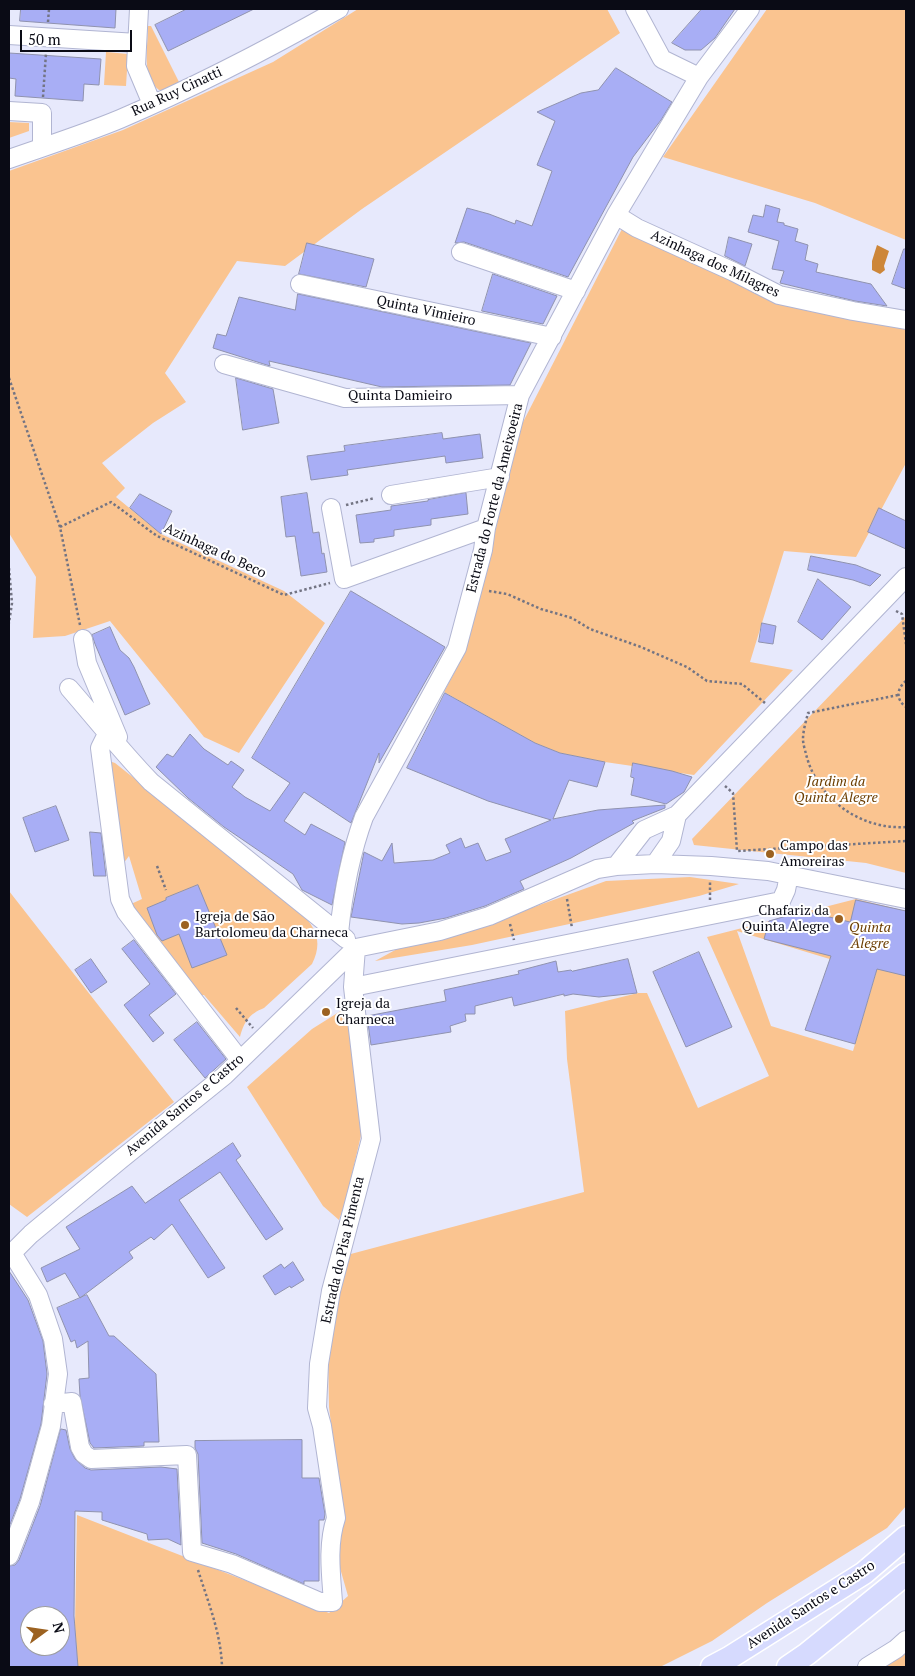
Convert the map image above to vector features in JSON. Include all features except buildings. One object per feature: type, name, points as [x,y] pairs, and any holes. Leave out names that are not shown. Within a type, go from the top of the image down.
[{"type":"main road","name":"Avenida Santos e Castro","points":[[712,1667],[864,1573],[906,1537]]},
{"type":"main road","name":"Avenida Santos e Castro","points":[[788,1667],[807,1654],[906,1574]]},
{"type":"street","points":[[139,9],[137,71],[152,104]]},
{"type":"street","name":"Rua Ruy Cinatti","points":[[9,159],[120,119],[243,61],[339,9]]},
{"type":"street","points":[[635,9],[662,59],[699,78]]},
{"type":"street","name":"Estrada do Forte da Ameixoeira","points":[[339,933],[341,910],[353,846],[364,817],[457,648],[520,396],[616,215],[699,78],[750,9]]},
{"type":"street","points":[[9,35],[137,44]]},
{"type":"street","points":[[9,110],[42,113],[42,147]]},
{"type":"street","name":"Azinhaga dos Milagres","points":[[616,215],[637,228],[734,272],[779,295],[906,320]]},
{"type":"street","points":[[460,252],[576,291]]},
{"type":"street","name":"Quinta Vimieiro","points":[[300,284],[552,338]]},
{"type":"street","name":"Quinta Damieiro","points":[[224,364],[345,398],[520,396]]},
{"type":"street","points":[[391,495],[500,477]]},
{"type":"street","points":[[332,508],[344,579],[486,528]]},
{"type":"street","points":[[616,866],[644,830],[677,815],[906,577]]},
{"type":"street","points":[[83,638],[87,663],[124,754]]},
{"type":"street","points":[[69,688],[108,732],[124,754],[151,782],[356,948],[440,931],[489,916],[596,869],[616,866],[655,864],[768,871],[906,899]]},
{"type":"street","points":[[108,732],[100,748],[120,899],[126,912],[240,1060]]},
{"type":"street","points":[[655,864],[671,841],[677,815]]},
{"type":"street","points":[[353,987],[781,901],[786,890],[789,875]]},
{"type":"street","name":"Avenida Santos e Castro","points":[[10,1255],[31,1234],[224,1076],[356,948]]},
{"type":"street","name":"Estrada do Pisa Pimenta","points":[[192,1552],[232,1564],[320,1602],[333,1602],[330,1567],[331,1532],[336,1518],[322,1426],[317,1408],[319,1364],[331,1291],[371,1139],[353,987],[356,948]]},
{"type":"street","points":[[9,1556],[30,1502],[51,1426],[58,1374],[53,1339],[38,1295],[10,1255]]},
{"type":"street","points":[[53,1404],[72,1402],[80,1447],[84,1454],[91,1458],[187,1455],[192,1552]]},
{"type":"street","points":[[866,1667],[896,1649],[906,1640]]},
{"type":"path","points":[[42,113],[49,9]]},
{"type":"path","points":[[9,378],[60,527],[83,638]]},
{"type":"path","points":[[332,508],[391,495]]},
{"type":"path","name":"Azinhaga do Beco","points":[[60,527],[111,502],[157,536],[284,595],[344,579]]},
{"type":"path","points":[[9,568],[12,603],[9,623]]},
{"type":"path","points":[[473,589],[507,594],[540,609],[572,618],[590,629],[641,647],[687,667],[707,681],[742,684],[776,714]]},
{"type":"path","points":[[881,604],[902,614],[906,644]]},
{"type":"path","points":[[906,681],[899,689],[898,695],[902,704],[906,707]]},
{"type":"path","points":[[898,695],[808,713],[803,740],[809,764],[820,785],[835,802],[850,814],[866,821],[885,826],[906,827]]},
{"type":"path","points":[[716,776],[733,793],[737,851],[906,841]]},
{"type":"path","points":[[157,866],[166,890]]},
{"type":"path","points":[[710,914],[711,866]]},
{"type":"path","points":[[563,884],[574,942]]},
{"type":"path","points":[[506,909],[517,954]]},
{"type":"path","points":[[236,1008],[262,1039]]},
{"type":"path","points":[[192,1552],[214,1617],[222,1667]]},
{"type":"green space","points":[[358,9],[607,9],[620,33],[362,209],[285,266],[237,261],[165,373],[186,402],[153,423],[102,463],[125,488],[116,497],[161,534],[284,591],[325,623],[239,753],[204,737],[110,621],[65,636],[33,638],[36,577],[9,533],[9,171],[123,130],[273,62]]},
{"type":"green space","points":[[767,9],[906,9],[906,240],[815,203],[663,157]]},
{"type":"green space","points":[[148,26],[151,26],[180,84],[165,90],[159,90],[153,84],[147,61]]},
{"type":"green space","points":[[106,52],[128,54],[126,86],[104,85]]},
{"type":"green space","points":[[9,122],[29,123],[29,131],[9,138]]},
{"type":"green space","points":[[623,227],[777,299],[906,326],[906,463],[856,557],[784,551],[750,662],[793,670],[694,775],[605,762],[560,753],[535,743],[444,692],[465,652],[522,424]]},
{"type":"green space","name":"Jardim da Quinta Alegre","points":[[906,616],[906,873],[866,863],[694,845],[692,839]]},
{"type":"green space","points":[[112,762],[287,900],[313,928],[317,944],[312,964],[264,1008],[251,1016],[245,1023],[240,1037],[204,995],[193,996],[131,904],[142,899],[129,856],[123,864],[110,763]]},
{"type":"green space","points":[[690,877],[739,884],[699,896],[472,945],[375,961],[397,949],[459,934],[606,881]]},
{"type":"green space","points":[[9,891],[174,1102],[27,1217],[9,1204]]},
{"type":"green space","name":"Quinta Alegre","points":[[856,899],[906,911],[906,1506],[887,1528],[767,1603],[712,1641],[660,1667],[78,1667],[75,1626],[77,1515],[329,1613],[348,1596],[340,1568],[338,1535],[341,1505],[329,1407],[328,1351],[347,1255],[584,1192],[567,1059],[565,1011],[638,993],[647,993],[698,1108],[769,1076],[707,937]],"holes":[[[737,931],[876,973],[853,1051],[771,1026]]]},
{"type":"green space","points":[[347,1007],[362,1131],[346,1200],[339,1220],[323,1206],[247,1087],[312,1029]]},
{"type":"green space","points":[[906,1646],[906,1667],[876,1667]]},
{"type":"shaded area","points":[[877,245],[889,251],[884,266],[885,270],[880,274],[872,270],[872,261]]},
{"type":"place","name":"Campo das Amoreiras","points":[[770,854]]},
{"type":"place","name":"Chafariz da Quinta Alegre","points":[[839,919]]},
{"type":"place","name":"Igreja de São Bartolomeu da Charneca","points":[[185,925]]},
{"type":"place","name":"Igreja da Charneca","points":[[326,1012]]}]
